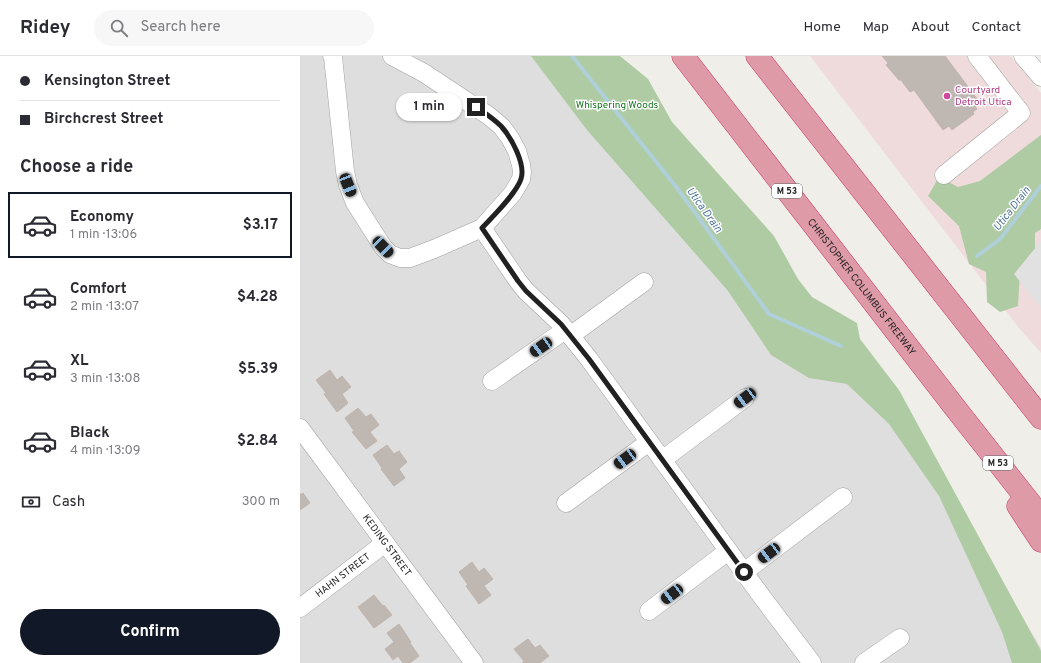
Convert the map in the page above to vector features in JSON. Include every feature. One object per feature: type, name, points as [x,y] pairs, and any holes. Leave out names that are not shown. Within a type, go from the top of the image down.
[{"type":"highway","name":"CHRISTOPHER COLUMBUS FREEWAY","points":[[683,56],[1041,517]]},
{"type":"highway","points":[[758,56],[1041,418]]},
{"type":"highway","points":[[956,409],[1041,541]]},
{"type":"street","points":[[334,56],[345,171],[348,185],[355,203],[383,247],[390,254],[400,258],[410,258],[482,228],[513,193],[521,179],[522,172],[517,151],[502,127],[489,116],[424,73],[392,56]]},
{"type":"street","points":[[944,175],[1021,112],[977,56]]},
{"type":"street","points":[[1023,56],[1041,77]]},
{"type":"street","points":[[482,228],[526,291],[561,324],[589,359],[810,662]]},
{"type":"street","points":[[492,381],[568,333],[644,282]]},
{"type":"street","points":[[662,460],[745,398]]},
{"type":"street","name":"KEDING STREET","points":[[300,428],[474,663]]},
{"type":"street","points":[[566,503],[649,442]]},
{"type":"street","points":[[744,572],[843,497]]},
{"type":"street","name":"HAHN STREET","points":[[300,608],[385,543]]},
{"type":"street","points":[[649,611],[728,551]]},
{"type":"street","points":[[864,663],[900,638]]},
{"type":"shaded area","points":[[300,56],[572,56],[841,346],[952,500],[1041,648],[1041,663],[300,663]]},
{"type":"shaded area","points":[[810,56],[1011,56],[1041,93],[1041,353],[1019,328]]},
{"type":"shaded area","points":[[1041,241],[1041,308],[1014,274]]},
{"type":"green space","name":"Whispering Woods","points":[[531,56],[620,56],[648,79],[672,122],[774,236],[798,279],[812,297],[857,323],[860,339],[899,390],[1041,651],[1041,663],[1012,663],[1002,632],[939,496],[889,424],[847,384],[809,378],[771,355],[728,291],[587,130]]},
{"type":"green space","points":[[1041,135],[1041,229],[1035,233],[1035,249],[1020,271],[1018,306],[1000,312],[987,302],[986,272],[969,264],[959,226],[928,196],[939,177],[958,187],[980,181]]},
{"type":"building","name":"Courtyard Detroit Utica","points":[[882,56],[945,56],[978,100],[975,106],[977,109],[973,112],[974,114],[952,130],[949,126],[943,130],[914,90],[910,92],[901,80],[899,80],[886,65],[888,63]]},
{"type":"building","points":[[330,370],[337,380],[342,376],[351,387],[342,394],[348,403],[337,412],[324,394],[326,393],[316,380]]},
{"type":"building","points":[[358,408],[366,417],[371,414],[379,425],[370,432],[377,441],[366,449],[352,432],[354,431],[345,418]]},
{"type":"building","points":[[387,445],[394,454],[399,451],[407,462],[399,469],[405,478],[394,486],[381,469],[382,468],[373,455]]},
{"type":"building","points":[[300,493],[301,495],[303,493],[310,503],[300,510]]},
{"type":"building","points":[[472,562],[479,572],[484,568],[493,579],[484,586],[491,595],[479,604],[466,586],[468,585],[459,572]]},
{"type":"building","points":[[374,595],[392,615],[374,628],[358,607]]},
{"type":"building","points":[[399,624],[419,656],[410,663],[403,663],[398,656],[393,660],[385,649],[394,642],[387,633]]},
{"type":"building","points":[[528,639],[535,648],[540,645],[549,656],[540,663],[522,663],[524,661],[514,649]]},
{"type":"waterway","name":"Utica Drain","points":[[572,56],[677,188],[769,314],[841,346]]},
{"type":"waterway","name":"Utica Drain","points":[[977,256],[1000,239],[1041,186]]},
{"type":"place","name":"Courtyard Detroit Utica","points":[[947,96]]},
{"type":"route","points":[[476,107],[502,127],[510,138],[517,151],[522,172],[521,179],[513,193],[482,228],[526,291],[561,324],[589,359],[744,572]]}]
